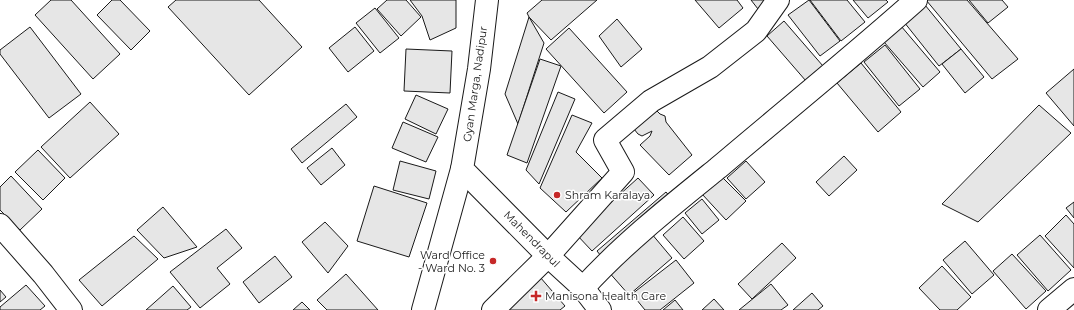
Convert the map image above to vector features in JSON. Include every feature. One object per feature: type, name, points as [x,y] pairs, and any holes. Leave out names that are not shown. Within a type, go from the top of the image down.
[{"type":"street","name":"Gyan Marga, Nadipur","points":[[424,310],[462,169],[479,69],[487,0]]},
{"type":"street","points":[[493,310],[548,256],[623,172],[605,140],[651,101],[710,67],[756,31],[778,0]]},
{"type":"street","points":[[583,288],[602,267],[662,214],[916,0]]},
{"type":"street","name":"Mahendrapul","points":[[462,169],[548,256],[583,288],[600,310]]},
{"type":"street","points":[[0,225],[43,274],[70,310]]},
{"type":"street","points":[[1049,310],[1074,289]]},
{"type":"building","points":[[51,0],[71,0],[120,54],[93,79],[35,15]]},
{"type":"building","points":[[112,0],[120,0],[150,31],[131,50],[97,15]]},
{"type":"building","points":[[176,0],[259,0],[302,47],[249,95],[168,7]]},
{"type":"building","points":[[387,0],[406,0],[421,17],[401,36],[377,9]]},
{"type":"building","points":[[410,0],[456,0],[456,28],[430,40],[422,16]]},
{"type":"building","points":[[542,0],[597,0],[551,40],[527,13]]},
{"type":"building","points":[[695,0],[737,0],[743,8],[719,28]]},
{"type":"building","points":[[751,0],[769,0],[758,9]]},
{"type":"building","points":[[809,0],[840,41],[820,56],[788,15]]},
{"type":"building","points":[[810,0],[847,0],[865,22],[841,41]]},
{"type":"building","points":[[853,0],[886,0],[888,2],[868,18]]},
{"type":"building","points":[[926,0],[967,0],[1018,59],[992,79]]},
{"type":"building","points":[[969,0],[1002,0],[1008,7],[988,23]]},
{"type":"building","points":[[925,5],[961,49],[939,66],[904,22]]},
{"type":"building","points":[[375,8],[399,38],[380,53],[356,23]]},
{"type":"building","points":[[529,17],[544,43],[518,124],[505,94]]},
{"type":"building","points":[[617,19],[642,49],[621,67],[599,36]]},
{"type":"building","points":[[784,21],[823,66],[806,81],[767,36]]},
{"type":"building","points":[[901,26],[940,72],[923,87],[884,42]]},
{"type":"building","points":[[30,27],[81,94],[49,118],[0,54],[0,50]]},
{"type":"building","points":[[355,27],[374,51],[348,72],[329,48]]},
{"type":"building","points":[[569,28],[627,92],[604,113],[546,49]]},
{"type":"building","points":[[885,45],[920,89],[899,106],[864,62]]},
{"type":"building","points":[[406,49],[452,51],[450,93],[404,91]]},
{"type":"building","points":[[961,49],[984,77],[965,93],[942,64]]},
{"type":"building","points":[[540,59],[561,66],[527,163],[507,155]]},
{"type":"building","points":[[861,63],[901,112],[878,132],[837,83]]},
{"type":"building","points":[[1074,69],[1074,126],[1046,93]]},
{"type":"building","points":[[558,92],[575,99],[539,184],[526,170]]},
{"type":"building","points":[[416,95],[448,109],[436,134],[405,119]]},
{"type":"building","points":[[90,102],[119,134],[70,178],[41,147]]},
{"type":"building","points":[[346,104],[357,117],[302,163],[291,149]]},
{"type":"building","points":[[1039,105],[1071,133],[978,222],[942,204]]},
{"type":"building","points":[[654,108],[660,114],[665,116],[666,122],[692,155],[669,175],[640,145],[650,136],[652,131],[642,136],[638,134],[630,124]]},
{"type":"building","points":[[572,115],[592,123],[576,152],[602,178],[566,212],[540,188]]},
{"type":"building","points":[[403,122],[438,137],[426,162],[392,148]]},
{"type":"building","points":[[332,148],[345,165],[321,185],[307,168]]},
{"type":"building","points":[[38,150],[65,178],[43,200],[15,172]]},
{"type":"building","points":[[844,156],[857,170],[829,196],[816,182]]},
{"type":"building","points":[[400,161],[436,171],[429,199],[393,190]]},
{"type":"building","points":[[746,161],[765,182],[746,199],[727,178]]},
{"type":"building","points":[[11,176],[42,209],[20,230],[0,210],[0,187]]},
{"type":"building","points":[[721,176],[746,201],[726,220],[702,194]]},
{"type":"building","points":[[638,178],[654,195],[592,251],[576,234]]},
{"type":"building","points":[[374,186],[427,203],[409,257],[357,241]]},
{"type":"building","points":[[666,192],[674,202],[605,261],[597,251]]},
{"type":"building","points":[[702,199],[719,220],[702,234],[685,213]]},
{"type":"building","points":[[1074,202],[1074,218],[1066,208]]},
{"type":"building","points":[[163,207],[197,247],[164,258],[137,230]]},
{"type":"building","points":[[1066,215],[1074,224],[1074,268],[1045,236]]},
{"type":"building","points":[[683,217],[704,241],[684,259],[663,235]]},
{"type":"building","points":[[325,222],[348,246],[328,273],[302,242]]},
{"type":"building","points":[[226,229],[242,248],[217,268],[230,284],[200,308],[170,272]]},
{"type":"building","points":[[651,233],[672,258],[629,295],[607,270]]},
{"type":"building","points":[[1040,235],[1071,270],[1048,291],[1017,255]]},
{"type":"building","points":[[134,236],[158,259],[102,306],[79,280]]},
{"type":"building","points":[[965,241],[994,275],[972,294],[943,260]]},
{"type":"building","points":[[782,243],[796,258],[752,299],[738,284]]},
{"type":"building","points":[[1012,254],[1046,291],[1026,309],[993,271]]},
{"type":"building","points":[[275,256],[292,277],[259,303],[243,282]]},
{"type":"building","points":[[676,260],[694,283],[660,310],[645,310],[632,294]]},
{"type":"building","points":[[942,266],[971,297],[957,310],[940,310],[919,288]]},
{"type":"building","points":[[346,274],[378,310],[327,310],[317,300]]},
{"type":"building","points":[[540,277],[565,306],[560,310],[501,310]]},
{"type":"building","points":[[771,284],[788,305],[781,310],[739,310]]},
{"type":"building","points":[[26,285],[45,306],[40,310],[0,310],[0,307]]},
{"type":"building","points":[[173,286],[191,307],[187,310],[146,310]]},
{"type":"building","points":[[0,290],[6,297],[0,302]]},
{"type":"building","points":[[812,293],[823,306],[818,310],[793,310]]},
{"type":"building","points":[[714,299],[724,310],[702,310]]},
{"type":"building","points":[[675,300],[683,310],[663,310]]},
{"type":"building","points":[[302,302],[310,310],[293,310]]},
{"type":"place","name":"Shram Karalaya","points":[[557,195]]},
{"type":"place","name":"Ward Office - Ward No. 3","points":[[493,261]]},
{"type":"place","name":"Manisona Health Care","points":[[536,296]]}]
